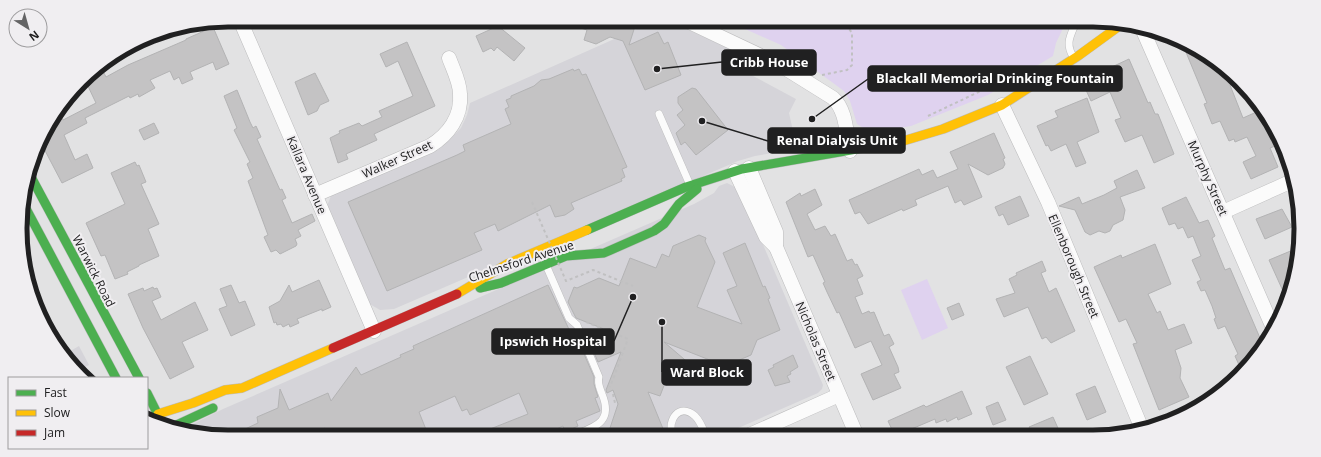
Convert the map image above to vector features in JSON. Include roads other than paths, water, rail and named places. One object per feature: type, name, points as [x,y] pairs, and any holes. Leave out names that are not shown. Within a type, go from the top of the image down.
[{"type":"street","name":"Kallara Avenue","points":[[243,27],[374,331]]},
{"type":"street","points":[[700,27],[780,65],[828,94],[836,101],[841,109],[850,151]]},
{"type":"street","name":"Chelmsford Avenue","points":[[179,424],[225,402],[242,388],[462,291],[501,267],[577,241],[640,207],[691,186],[742,170],[850,151],[923,136],[1002,105],[1074,58],[1116,28]]},
{"type":"street","name":"Murphy Street","points":[[1144,34],[1271,322]]},
{"type":"street","name":"Walker Street","points":[[315,195],[430,146],[442,138],[451,129],[461,95],[449,58]]},
{"type":"street","name":"Ellenborough Street","points":[[1002,105],[1048,202],[1140,424]]},
{"type":"street","name":"Nicholas Street","points":[[742,170],[766,237],[776,247],[854,430]]},
{"type":"street","name":"Warwick Road","points":[[33,181],[137,377]]},
{"type":"street","name":"Chelmsford Avenue","points":[[462,291],[501,283],[573,255],[604,253],[654,231],[663,226],[679,204],[708,181]]},
{"type":"street","points":[[1223,212],[1289,183]]},
{"type":"street","points":[[640,207],[660,210],[664,217],[663,226]]},
{"type":"street","points":[[28,211],[115,377]]},
{"type":"street","points":[[577,241],[590,255]]},
{"type":"street","name":"Chelmsford Avenue","points":[[154,416],[193,403],[225,390],[242,388]]},
{"type":"street","points":[[760,430],[839,395]]},
{"type":"street","points":[[148,396],[160,418]]},
{"type":"lane","points":[[1074,27],[1068,43],[1069,50],[1074,58]]},
{"type":"lane","points":[[659,114],[691,186]]},
{"type":"lane","points":[[546,265],[569,318],[577,325],[599,376],[598,383],[607,408],[606,415],[601,422],[587,430]]},
{"type":"lane","points":[[671,430],[670,424],[672,418],[677,414],[685,412],[692,414],[698,419],[703,430]]},
{"type":"place","name":"Cribb House","points":[[657,69]]},
{"type":"place","name":"Blackall Memorial Drinking Fountain","points":[[812,119]]},
{"type":"place","name":"Renal Dialysis Unit","points":[[702,121]]},
{"type":"place","name":"Ipswich Hospital","points":[[633,297]]},
{"type":"place","name":"Ward Block","points":[[662,322]]}]
